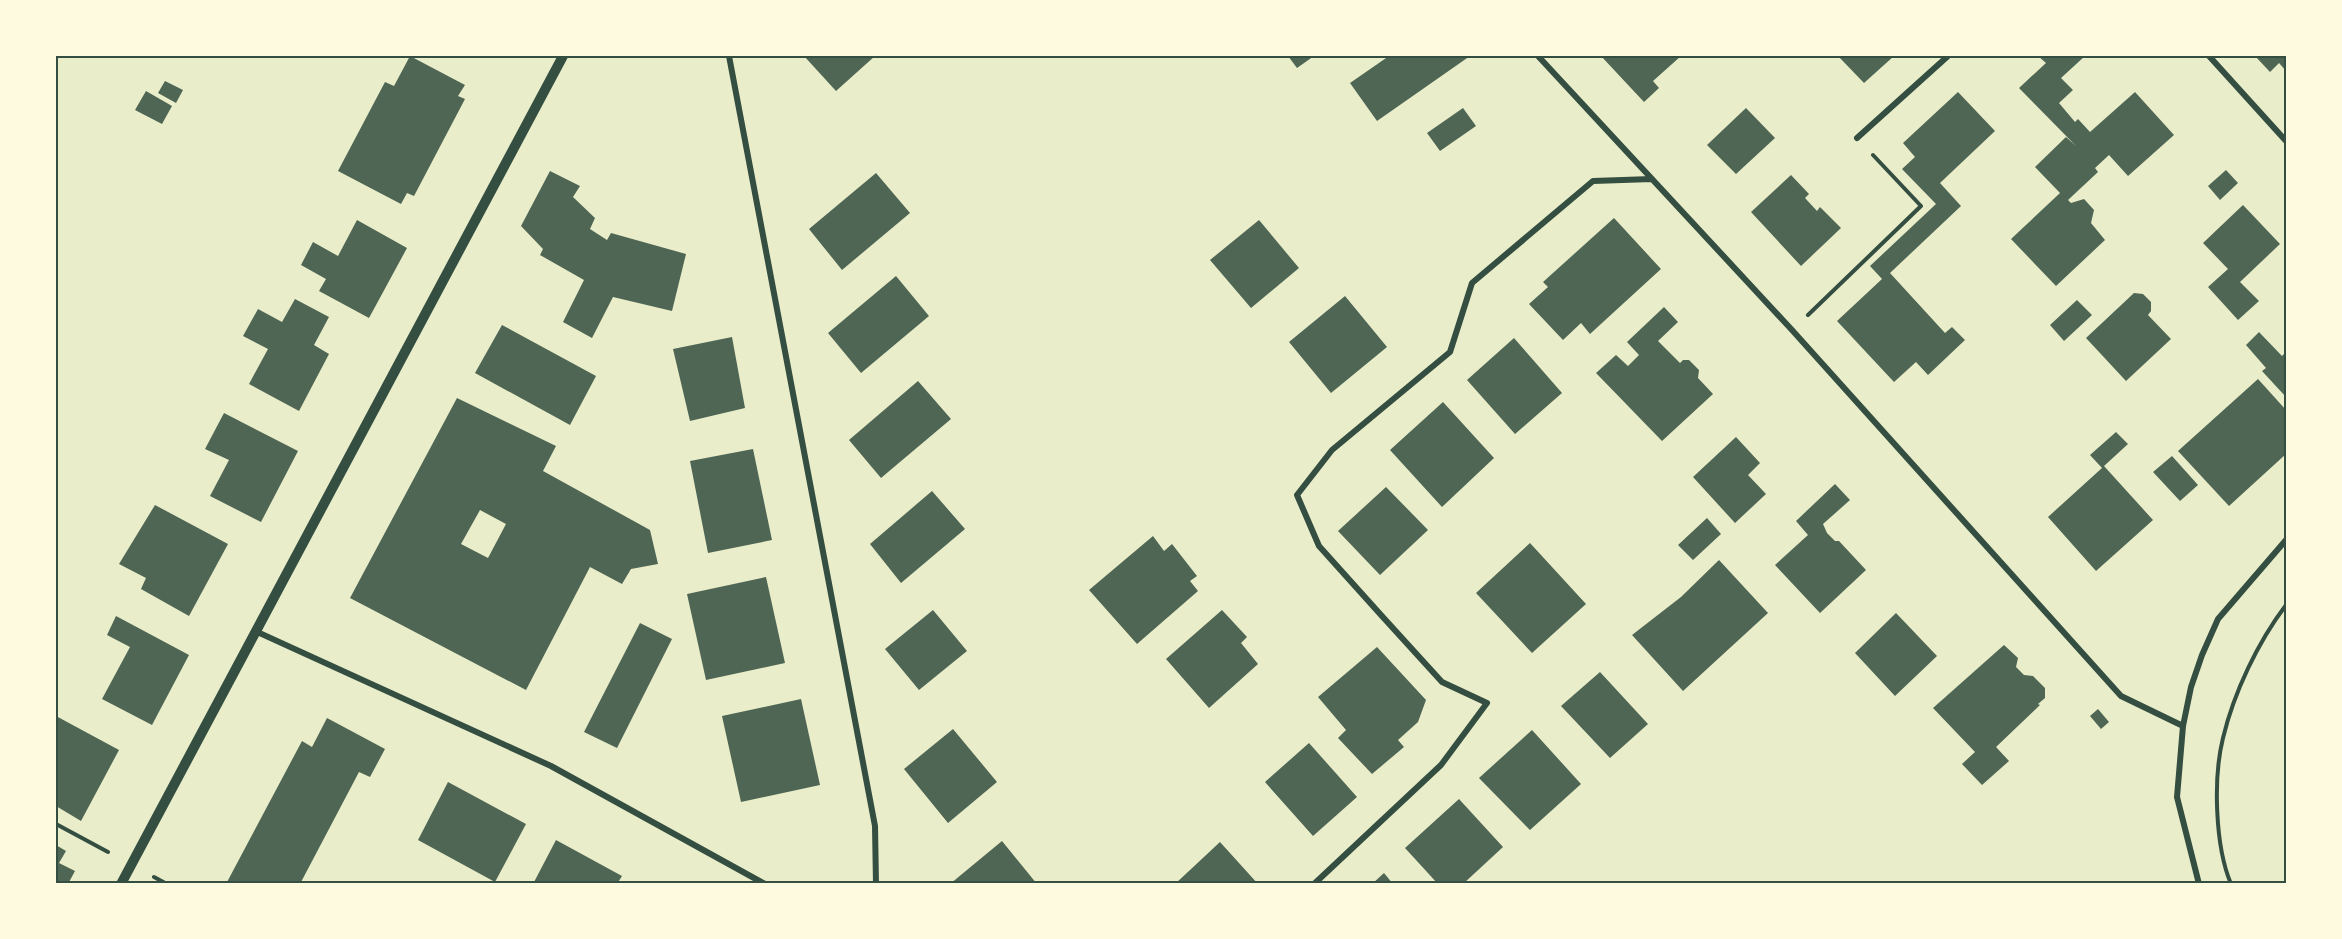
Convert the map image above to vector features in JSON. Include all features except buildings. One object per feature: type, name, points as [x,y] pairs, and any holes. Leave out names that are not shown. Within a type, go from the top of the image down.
[{"type":"street","points":[[121,884],[563,56]]},
{"type":"street","points":[[729,56],[875,826],[876,884]]},
{"type":"street","points":[[1538,56],[1792,330],[2121,696],[2183,726]]},
{"type":"street","points":[[1857,138],[1948,56]]},
{"type":"street","points":[[2209,56],[2286,141]]},
{"type":"street","points":[[1314,884],[1441,765],[1487,703],[1442,682],[1396,632],[1319,546],[1297,495],[1332,450],[1450,352],[1472,283],[1593,181],[1652,179]]},
{"type":"street","points":[[2199,884],[2177,797],[2183,726],[2198,666],[2218,619],[2286,540]]},
{"type":"street","points":[[255,631],[551,766],[765,884]]},
{"type":"path","points":[[1792,330],[1921,206],[1857,138]]},
{"type":"path","points":[[2231,884],[2221,854],[2219,821],[2218,782],[2223,739],[2237,697],[2261,644],[2286,605]]},
{"type":"path","points":[[56,824],[131,864]]}]
